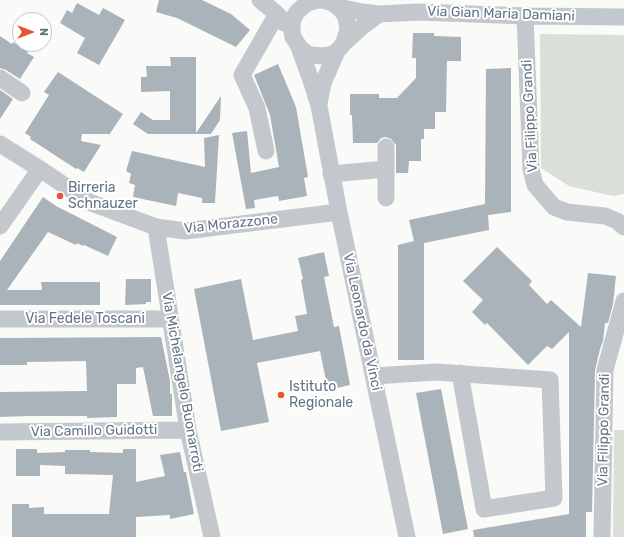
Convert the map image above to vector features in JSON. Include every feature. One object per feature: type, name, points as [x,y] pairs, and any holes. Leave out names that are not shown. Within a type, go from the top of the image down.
[{"type":"street","points":[[260,0],[277,14],[305,52],[317,56],[330,55],[379,14]]},
{"type":"street","name":"Via Gian Maria Damiani","points":[[296,40],[292,24],[294,18],[301,7],[316,0],[326,0],[338,7],[379,14],[418,6],[525,16],[624,17]]},
{"type":"street","points":[[338,7],[346,17],[348,23],[347,36],[340,47]]},
{"type":"street","points":[[266,151],[257,108],[242,74],[277,14]]},
{"type":"street","name":"Via Filippo Grandi","points":[[525,16],[531,169],[535,185],[554,207],[560,210],[605,216],[617,220],[624,227]]},
{"type":"street","name":"Via Leonardo da Vinci","points":[[296,40],[319,106],[331,174],[407,537]]},
{"type":"street","name":"Via Leonardo da Vinci","points":[[319,106],[323,84],[340,47]]},
{"type":"street","points":[[0,78],[22,93]]},
{"type":"street","name":"Via Morazzone","points":[[0,144],[89,202],[156,226],[185,231],[339,212]]},
{"type":"street","points":[[386,147],[386,198]]},
{"type":"street","points":[[0,226],[40,169]]},
{"type":"street","points":[[331,174],[386,170]]},
{"type":"street","name":"Via Michelangelo Buonarroti","points":[[156,226],[188,430],[212,537]]},
{"type":"street","name":"Via Filippo Grandi","points":[[602,537],[605,370],[624,301]]},
{"type":"street","name":"Via Fedele Toscani","points":[[0,319],[170,319]]},
{"type":"street","points":[[374,376],[436,372],[460,373],[550,380],[554,498],[484,509],[460,373]]},
{"type":"street","name":"Via Camillo Guidotti","points":[[0,432],[188,430]]},
{"type":"shaded area","points":[[540,34],[624,35],[624,194],[613,196],[569,186],[541,168]]},
{"type":"shaded area","points":[[614,430],[624,430],[624,537],[613,537]]},
{"type":"building","points":[[159,0],[202,0],[231,14],[250,30],[236,47],[177,18],[156,12]]},
{"type":"building","points":[[77,3],[99,15],[103,8],[125,20],[99,65],[77,53],[85,38],[60,23],[67,10],[72,13]]},
{"type":"building","points":[[413,33],[434,33],[434,36],[461,37],[461,61],[447,61],[446,112],[435,112],[435,129],[424,129],[424,139],[421,139],[421,161],[409,161],[408,173],[396,173],[396,144],[391,139],[386,137],[381,138],[377,143],[353,143],[352,115],[350,115],[350,94],[379,94],[379,98],[397,98],[416,78],[416,58],[412,58]]},
{"type":"building","points":[[0,36],[12,44],[12,52],[28,52],[34,57],[20,79],[0,68]]},
{"type":"building","points":[[170,57],[196,57],[196,133],[221,96],[220,120],[211,134],[148,134],[133,124],[141,112],[153,120],[170,120],[170,91],[141,92],[141,77],[147,77],[146,66],[171,66]]},
{"type":"building","points":[[278,64],[296,107],[308,177],[304,178],[307,196],[279,201],[278,196],[254,200],[255,208],[246,209],[232,133],[247,131],[251,173],[279,167],[270,115],[254,75]]},
{"type":"building","points":[[511,68],[511,212],[488,215],[489,230],[424,243],[424,360],[398,360],[398,245],[414,241],[409,220],[485,204],[486,69]]},
{"type":"building","points":[[58,72],[123,114],[109,135],[82,134],[81,141],[101,145],[84,172],[77,168],[76,169],[30,139],[31,137],[25,133],[49,95],[44,92]]},
{"type":"building","points":[[0,90],[13,99],[0,119]]},
{"type":"building","points":[[219,135],[215,203],[202,203],[202,198],[178,193],[176,206],[133,197],[135,185],[129,183],[131,174],[126,171],[132,151],[205,167],[204,138]]},
{"type":"building","points":[[43,197],[56,206],[117,237],[108,256],[84,245],[83,246],[77,243],[76,245],[48,232],[7,290],[42,290],[41,282],[100,282],[100,305],[0,305],[0,261]]},
{"type":"building","points":[[497,247],[532,281],[529,285],[547,304],[551,300],[581,327],[588,273],[616,276],[613,304],[608,323],[605,323],[603,341],[595,370],[592,512],[586,512],[586,537],[474,537],[473,530],[569,514],[569,332],[552,349],[547,346],[528,365],[487,323],[485,325],[472,312],[483,300],[463,281]]},
{"type":"building","points":[[324,252],[329,276],[324,277],[334,327],[339,326],[350,385],[328,390],[320,351],[257,363],[269,422],[221,431],[194,289],[241,279],[253,340],[298,331],[295,316],[307,314],[301,280],[303,279],[298,258]]},
{"type":"building","points":[[126,279],[151,279],[151,302],[146,302],[146,304],[125,305]]},
{"type":"building","points":[[161,337],[170,381],[170,394],[172,394],[172,416],[153,416],[143,367],[136,368],[136,384],[117,384],[117,417],[0,417],[0,392],[87,391],[86,361],[27,362],[27,365],[0,365],[0,338]]},
{"type":"building","points":[[441,389],[468,529],[443,534],[416,393]]},
{"type":"building","points":[[16,449],[37,449],[37,453],[65,452],[65,450],[90,450],[90,452],[123,453],[123,449],[136,449],[136,482],[165,476],[160,455],[180,452],[184,472],[186,472],[194,514],[170,519],[170,515],[136,517],[136,537],[12,537],[12,504],[29,504],[29,508],[44,507],[44,514],[109,514],[113,475],[65,474],[65,466],[40,465],[40,476],[16,476]]},
{"type":"place","name":"Birreria Schnauzer","points":[[60,196]]},
{"type":"place","name":"Istituto Regionale","points":[[281,395]]}]
